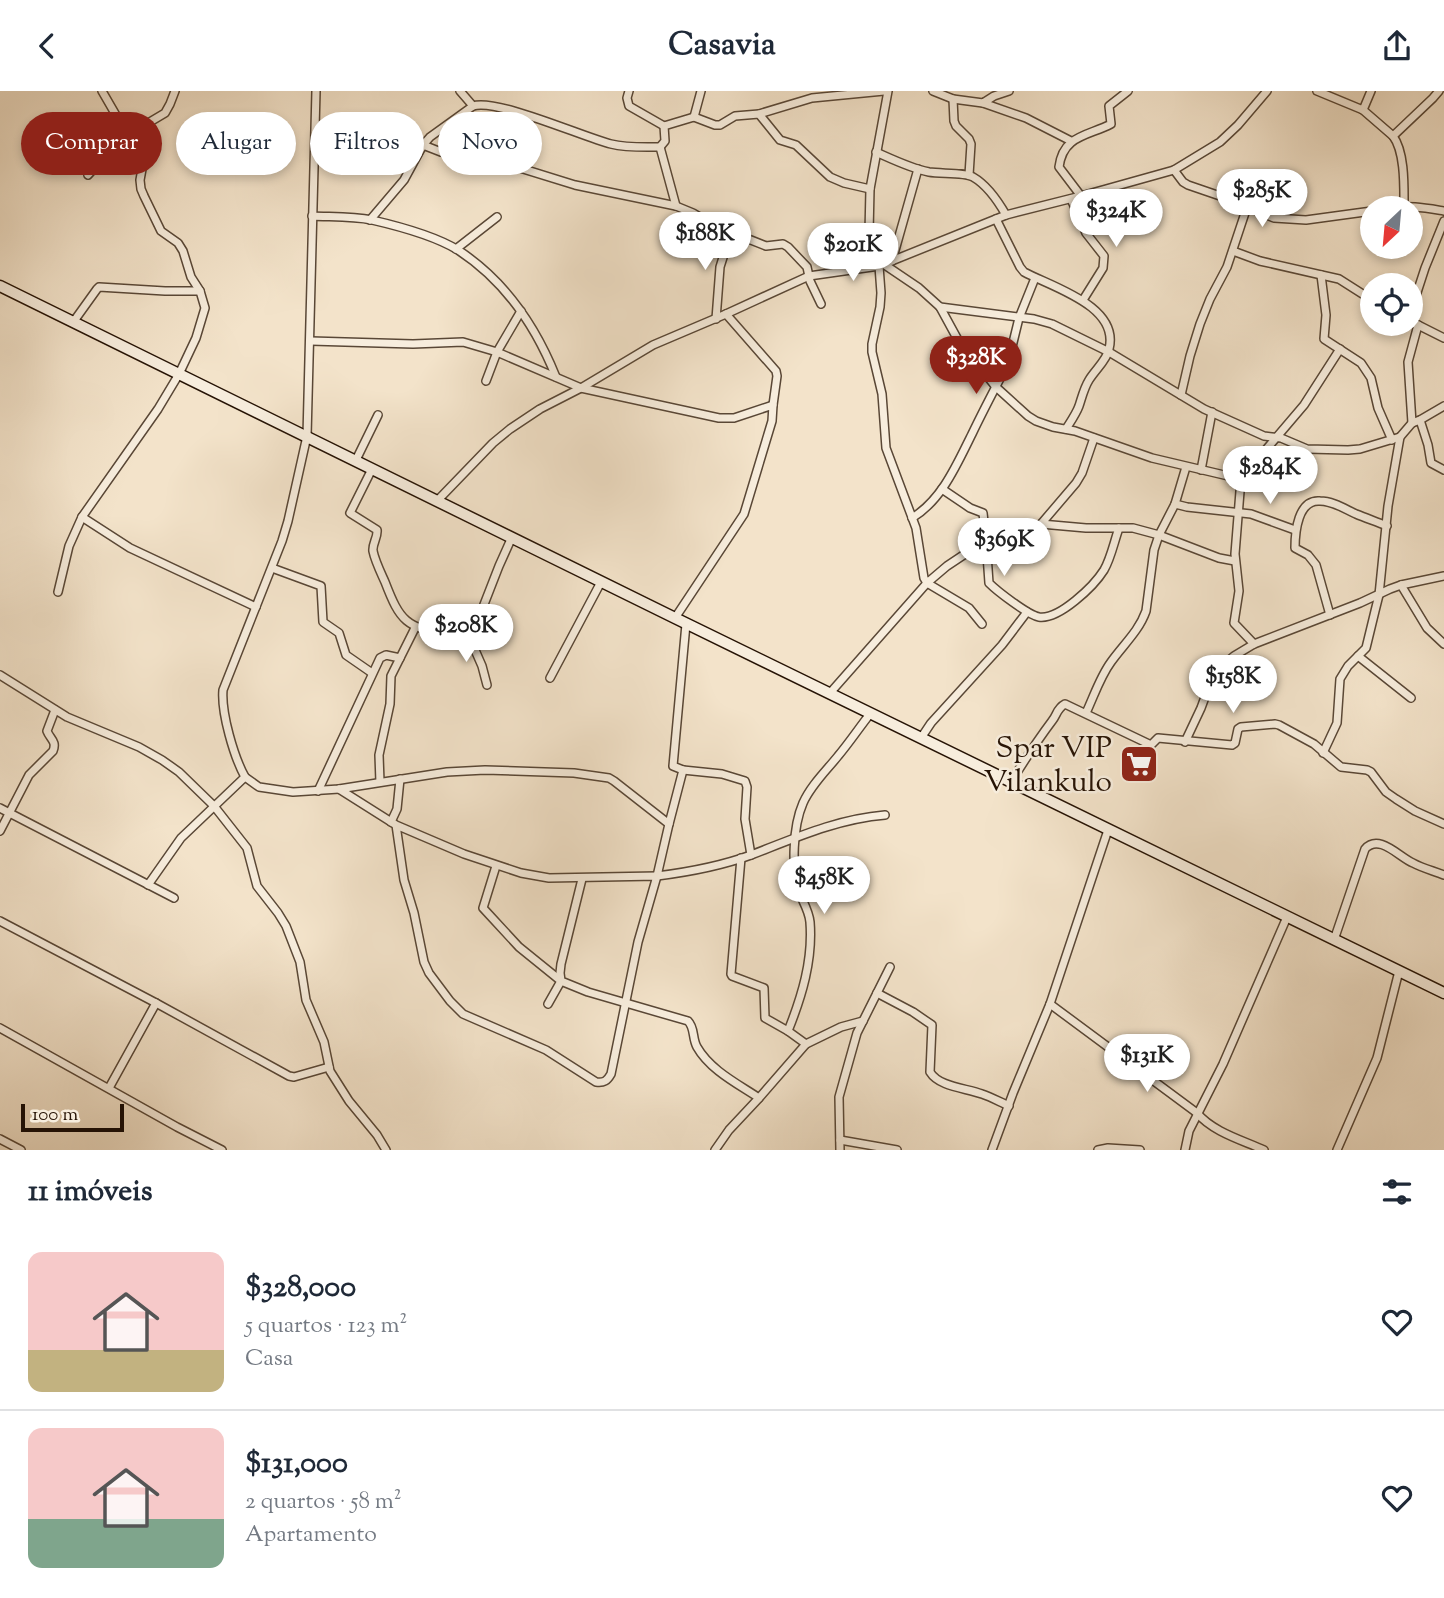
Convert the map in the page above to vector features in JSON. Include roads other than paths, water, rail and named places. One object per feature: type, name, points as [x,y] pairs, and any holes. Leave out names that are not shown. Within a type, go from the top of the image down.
[{"type":"main road","points":[[0,286],[1444,993]]},
{"type":"street","points":[[102,91],[114,112]]},
{"type":"street","points":[[162,115],[175,91]]},
{"type":"street","points":[[316,91],[307,436],[288,521],[223,690],[224,710],[245,777],[259,787],[293,792],[339,789],[447,772],[555,771],[609,778],[669,824]]},
{"type":"street","points":[[460,91],[473,106]]},
{"type":"street","points":[[629,91],[629,106],[664,126],[695,117],[720,125],[735,116],[760,114],[812,99],[886,91],[870,189],[871,245],[885,264],[940,307],[958,340],[996,387],[1028,416],[1047,426],[1066,429],[1152,458],[1241,479]]},
{"type":"street","points":[[695,117],[701,91]]},
{"type":"street","points":[[933,91],[953,99],[983,103],[1026,118],[1071,141]]},
{"type":"street","points":[[983,103],[1009,91]]},
{"type":"street","points":[[1081,197],[1059,167],[1059,163],[1071,141],[1110,125],[1112,122],[1109,106],[1128,91]]},
{"type":"street","points":[[437,501],[510,429],[653,345],[808,276],[885,264],[1006,215],[1174,170],[1220,142],[1267,91]]},
{"type":"street","points":[[1317,91],[1363,110],[1393,136],[1397,141],[1401,162],[1403,196]]},
{"type":"street","points":[[1363,110],[1371,91]]},
{"type":"street","points":[[1393,136],[1439,91]]},
{"type":"street","points":[[953,99],[954,121],[971,144],[969,175]]},
{"type":"street","points":[[424,144],[479,104],[498,107],[614,145],[660,147]]},
{"type":"street","points":[[760,114],[780,140],[796,145],[830,177],[870,189]]},
{"type":"street","points":[[660,147],[665,141],[664,126]]},
{"type":"street","points":[[424,145],[441,152],[504,163],[575,185],[676,207],[769,247],[778,244],[788,247],[807,267],[808,276],[821,304]]},
{"type":"street","points":[[660,147],[676,207]]},
{"type":"street","points":[[876,152],[918,169],[976,178],[992,194],[1006,215]]},
{"type":"street","points":[[918,169],[885,264],[872,352],[882,394],[886,448],[916,528],[923,574],[927,583],[969,608],[982,624]]},
{"type":"street","points":[[1174,170],[1183,183],[1274,218],[1288,220],[1360,213]]},
{"type":"street","points":[[58,592],[69,546],[82,517],[179,375],[202,322],[205,308],[183,251],[178,243],[161,232],[144,196],[141,175]]},
{"type":"street","points":[[370,220],[407,175]]},
{"type":"street","points":[[1070,199],[1086,233],[1104,256],[1103,268],[1083,300]]},
{"type":"street","points":[[1181,395],[1190,356],[1206,308],[1227,267],[1247,207]]},
{"type":"street","points":[[1423,208],[1444,211]]},
{"type":"street","points":[[312,216],[370,220],[412,231],[456,249],[492,278],[521,311],[546,351],[556,377]]},
{"type":"street","points":[[456,249],[497,217]]},
{"type":"street","points":[[996,219],[1024,272],[1083,300],[1101,315],[1107,326],[1110,335],[1109,352],[1088,381],[1079,407],[1066,429]]},
{"type":"street","points":[[1422,273],[1444,221]]},
{"type":"street","points":[[716,319],[720,267],[731,232]]},
{"type":"street","points":[[1233,251],[1261,261],[1345,282],[1360,292]]},
{"type":"street","points":[[1321,275],[1326,315],[1324,339],[1361,363],[1371,378],[1378,408],[1396,439],[1379,595],[1366,647],[1348,666],[1340,680],[1336,723],[1323,753]]},
{"type":"street","points":[[912,518],[929,505],[942,489],[996,387],[1009,359],[1019,318],[1035,278]]},
{"type":"street","points":[[74,321],[99,287],[200,291]]},
{"type":"street","points":[[940,307],[1052,324],[1109,352],[1212,412],[1264,436],[1276,437],[1307,449],[1360,449],[1396,439],[1412,423],[1444,406]]},
{"type":"street","points":[[486,381],[497,352],[521,311]]},
{"type":"street","points":[[675,618],[744,515],[772,421],[776,370],[726,314]]},
{"type":"street","points":[[1423,328],[1444,338]]},
{"type":"street","points":[[1412,423],[1408,362],[1415,336]]},
{"type":"street","points":[[311,341],[413,344],[463,342],[497,352],[581,388],[719,418],[734,418],[773,405]]},
{"type":"street","points":[[1254,644],[1234,623],[1239,583],[1235,561],[1241,479],[1304,405],[1340,349]]},
{"type":"street","points":[[1201,470],[1212,412]]},
{"type":"street","points":[[356,460],[378,415]]},
{"type":"street","points":[[1420,420],[1428,445],[1430,463],[1444,470]]},
{"type":"street","points":[[830,693],[927,583],[953,562],[986,540],[1030,532],[1041,524],[1076,483],[1094,438]]},
{"type":"street","points":[[1086,713],[1106,670],[1143,619],[1154,550],[1175,504],[1186,467]]},
{"type":"street","points":[[372,469],[350,513],[377,530],[373,550],[391,599],[400,615],[415,628],[462,636],[468,634],[476,625],[512,537]]},
{"type":"street","points":[[942,489],[982,513],[989,583],[1036,617],[1049,617],[1080,597],[1103,572],[1119,528]]},
{"type":"street","points":[[1330,615],[1316,565],[1308,555],[1295,548],[1295,530],[1306,506],[1318,500],[1332,503],[1387,526]]},
{"type":"street","points":[[1175,504],[1251,514],[1295,530]]},
{"type":"street","points":[[82,517],[130,548],[256,607]]},
{"type":"street","points":[[1041,524],[1075,528],[1133,529],[1235,561]]},
{"type":"street","points":[[272,568],[321,586],[323,622],[339,633],[346,655],[372,673]]},
{"type":"street","points":[[1185,742],[1212,678],[1234,656],[1254,644],[1401,585],[1444,576]]},
{"type":"street","points":[[550,678],[601,582]]},
{"type":"street","points":[[1401,585],[1427,628],[1444,644]]},
{"type":"street","points":[[921,739],[930,723],[1002,645],[1027,612]]},
{"type":"street","points":[[686,624],[673,766],[683,770],[722,774],[746,783],[745,819],[751,855]]},
{"type":"street","points":[[380,782],[379,755],[390,704],[391,676],[415,628]]},
{"type":"street","points":[[468,634],[487,685]]},
{"type":"street","points":[[318,791],[382,656],[400,657]]},
{"type":"street","points":[[1358,656],[1411,698]]},
{"type":"street","points":[[0,675],[80,724],[139,747],[162,760],[179,772],[214,806],[247,848],[257,886],[286,926],[300,962],[306,1000],[324,1042],[333,1077],[386,1150]]},
{"type":"street","points":[[1010,782],[1042,731],[1053,720],[1059,707],[1065,704],[1151,745],[1158,738],[1232,745],[1241,727],[1275,724],[1306,740],[1341,767],[1371,772],[1385,792],[1415,811],[1444,824]]},
{"type":"street","points":[[0,831],[32,769],[53,751],[55,743],[47,731],[55,710]]},
{"type":"street","points":[[788,1031],[804,988],[810,943],[810,919],[799,891],[794,837],[802,804],[811,788],[870,714]]},
{"type":"street","points":[[400,779],[393,823],[404,880],[429,973],[463,1014],[545,1050],[596,1082],[602,1083],[611,1075],[638,942],[683,770]]},
{"type":"street","points":[[148,885],[181,838],[245,777]]},
{"type":"street","points":[[339,789],[393,823],[496,866],[549,878],[657,876],[708,868],[847,820],[885,815]]},
{"type":"street","points":[[0,808],[174,898]]},
{"type":"street","points":[[992,1150],[1050,1003],[1108,829]]},
{"type":"street","points":[[1334,940],[1364,849],[1368,844],[1385,845],[1414,864],[1444,875]]},
{"type":"street","points":[[741,858],[731,974],[764,988],[765,1018],[806,1044]]},
{"type":"street","points":[[496,866],[483,905],[484,910],[519,947],[561,981],[588,992],[688,1021],[692,1024],[698,1049],[709,1061],[723,1074],[759,1098]]},
{"type":"street","points":[[548,1004],[561,981],[561,964],[582,879]]},
{"type":"street","points":[[1185,1150],[1189,1131],[1223,1063],[1287,917]]},
{"type":"street","points":[[0,921],[289,1076],[329,1067]]},
{"type":"street","points":[[841,1150],[839,1097],[863,1021],[890,967]]},
{"type":"street","points":[[1337,1150],[1377,1058],[1399,971]]},
{"type":"street","points":[[877,993],[913,1011],[932,1025],[930,1072],[934,1077],[1009,1105]]},
{"type":"street","points":[[109,1088],[156,1003]]},
{"type":"street","points":[[1050,1003],[1198,1113],[1203,1120],[1264,1150]]},
{"type":"street","points":[[715,1150],[729,1130],[806,1044],[841,1027],[863,1021]]},
{"type":"street","points":[[0,1028],[222,1150]]},
{"type":"street","points":[[0,1139],[21,1150]]},
{"type":"street","points":[[839,1140],[897,1150]]},
{"type":"street","points":[[1098,1150],[1140,1150]]},
{"type":"place","name":"Spar VIP Vilankulo","points":[[1139,764]]}]
